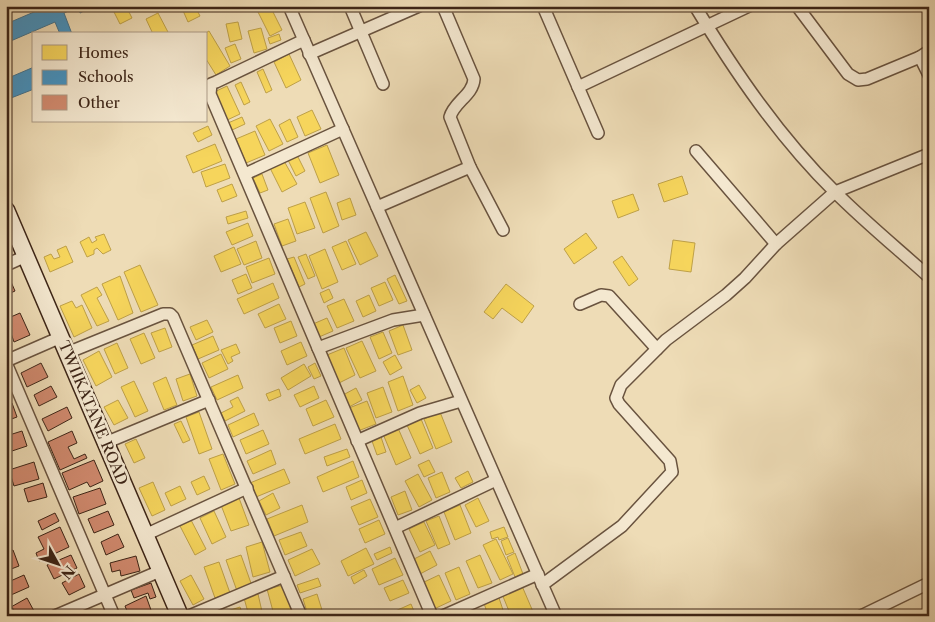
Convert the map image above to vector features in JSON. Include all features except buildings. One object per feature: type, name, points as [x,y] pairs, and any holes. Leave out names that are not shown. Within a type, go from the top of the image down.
[{"type":"main road","name":"TWIIKATANE ROAD","points":[[6,210],[180,616]]},
{"type":"street","points":[[289,6],[556,616]]},
{"type":"street","points":[[350,6],[383,84]]},
{"type":"street","points":[[310,54],[419,6]]},
{"type":"street","points":[[443,6],[474,78],[471,89],[454,108],[450,118],[470,167],[503,230]]},
{"type":"street","points":[[543,6],[598,133]]},
{"type":"street","points":[[695,6],[786,138],[835,192],[929,278]]},
{"type":"street","points":[[578,87],[748,6]]},
{"type":"street","points":[[797,6],[848,74],[858,80],[867,79],[924,54],[929,74]]},
{"type":"street","points":[[304,40],[216,82],[209,89],[432,616]]},
{"type":"street","points":[[245,174],[342,129]]},
{"type":"street","points":[[696,151],[776,244]]},
{"type":"street","points":[[443,616],[540,580],[622,526],[672,472],[670,461],[622,410],[616,398],[621,385],[657,349],[745,278],[776,244],[835,192],[929,154]]},
{"type":"street","points":[[377,207],[470,167]]},
{"type":"street","points":[[6,264],[26,256]]},
{"type":"street","points":[[580,304],[601,294],[609,296],[657,349]]},
{"type":"street","points":[[67,353],[163,314],[170,314],[175,320],[301,616]]},
{"type":"street","points":[[318,348],[393,320],[424,315]]},
{"type":"street","points":[[60,337],[6,362],[114,616]]},
{"type":"street","points":[[105,443],[209,400]]},
{"type":"street","points":[[357,441],[420,413],[461,400]]},
{"type":"street","points":[[395,528],[496,480]]},
{"type":"street","points":[[145,535],[247,488]]},
{"type":"street","points":[[55,616],[160,571]]},
{"type":"street","points":[[189,616],[284,576]]},
{"type":"street","points":[[866,615],[929,583]]},
{"type":"street","points":[[6,609],[9,616]]}]
